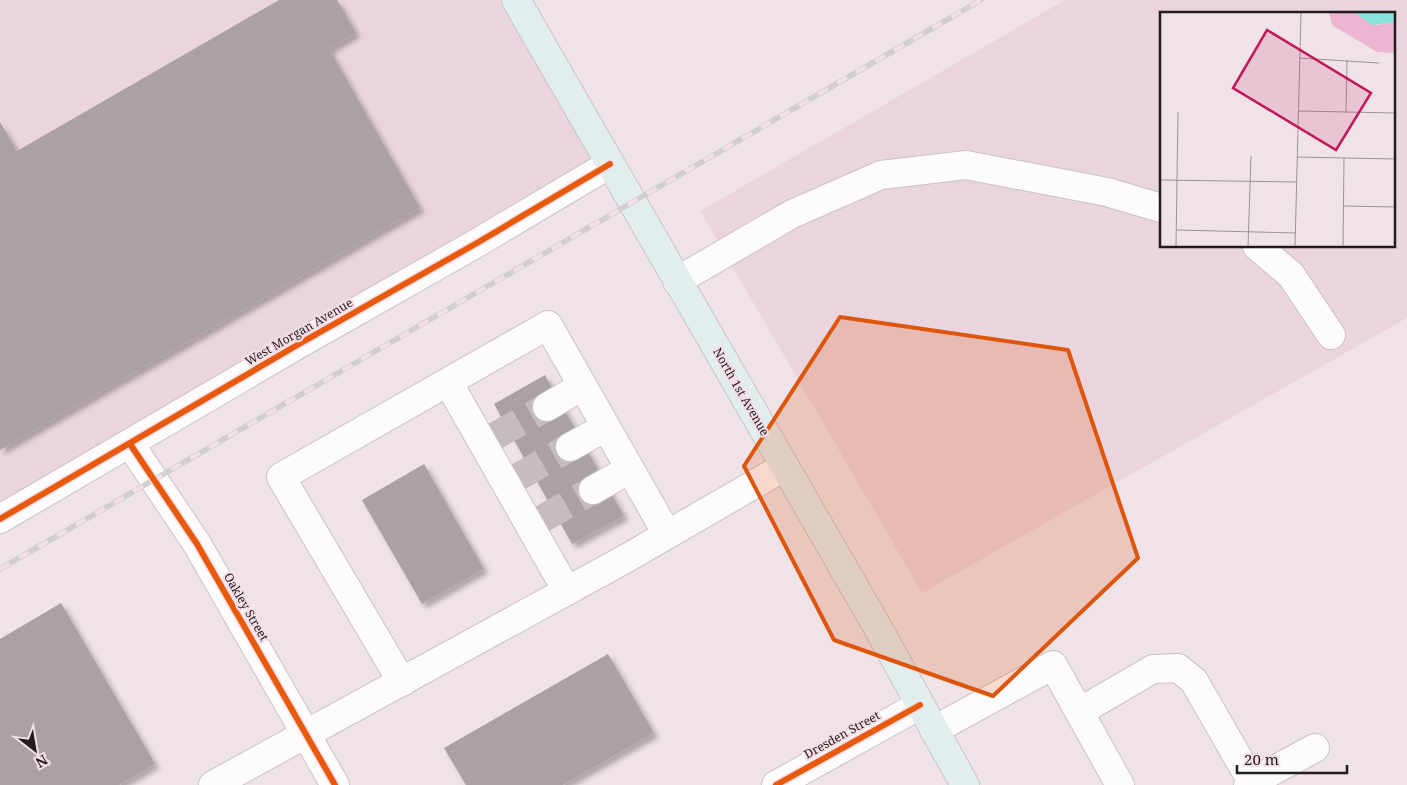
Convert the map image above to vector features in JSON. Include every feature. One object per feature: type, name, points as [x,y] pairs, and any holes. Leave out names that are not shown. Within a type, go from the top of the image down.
[{"type":"main road","name":"North 1st Avenue","points":[[516,0],[874,621],[965,785]]},
{"type":"street","name":"West Morgan Avenue","points":[[0,519],[299,344],[477,244],[610,164]]},
{"type":"street","points":[[677,281],[792,214],[881,175],[966,165],[1107,192],[1160,208]]},
{"type":"street","points":[[1259,248],[1291,275],[1331,335]]},
{"type":"street","points":[[402,682],[281,477],[548,325],[667,534]]},
{"type":"street","points":[[448,382],[490,439],[536,523],[568,591]]},
{"type":"street","points":[[547,407],[582,386]]},
{"type":"street","points":[[570,447],[606,427]]},
{"type":"street","name":"Oakley Street","points":[[130,444],[197,544],[335,785]]},
{"type":"street","points":[[213,785],[568,591],[784,467]]},
{"type":"street","points":[[593,490],[630,469]]},
{"type":"street","points":[[934,730],[1053,664],[1120,785]]},
{"type":"street","points":[[1079,712],[1153,669],[1178,668],[1194,681],[1250,784],[1315,748]]},
{"type":"street","name":"Dresden Street","points":[[776,785],[920,705]]},
{"type":"highlighted area","points":[[840,317],[1068,350],[1138,558],[993,696],[834,640],[744,466]]},
{"type":"shaded area","points":[[0,0],[516,0],[610,164],[0,515]]},
{"type":"shaded area","points":[[1065,0],[1407,0],[1407,318],[922,593],[700,211]]},
{"type":"building","points":[[279,0],[337,0],[356,33],[329,49],[420,208],[0,450],[0,122],[17,151]]},
{"type":"building","points":[[545,375],[624,516],[572,544],[494,404]]},
{"type":"building","points":[[424,464],[484,569],[422,604],[362,500]]},
{"type":"building","points":[[61,603],[155,764],[119,785],[0,785],[0,639]]},
{"type":"building","points":[[608,654],[654,733],[563,785],[466,785],[444,748]]},
{"type":"tunnel","points":[[495,436],[547,407]]},
{"type":"tunnel","points":[[518,477],[570,447]]},
{"type":"tunnel","points":[[542,519],[593,490]]},
{"type":"railway","points":[[0,569],[981,0]]},
{"type":"cycle path","points":[[0,519],[610,164]]},
{"type":"cycle path","points":[[130,444],[197,544],[335,785]]},
{"type":"cycle path","points":[[776,785],[920,705]]}]
